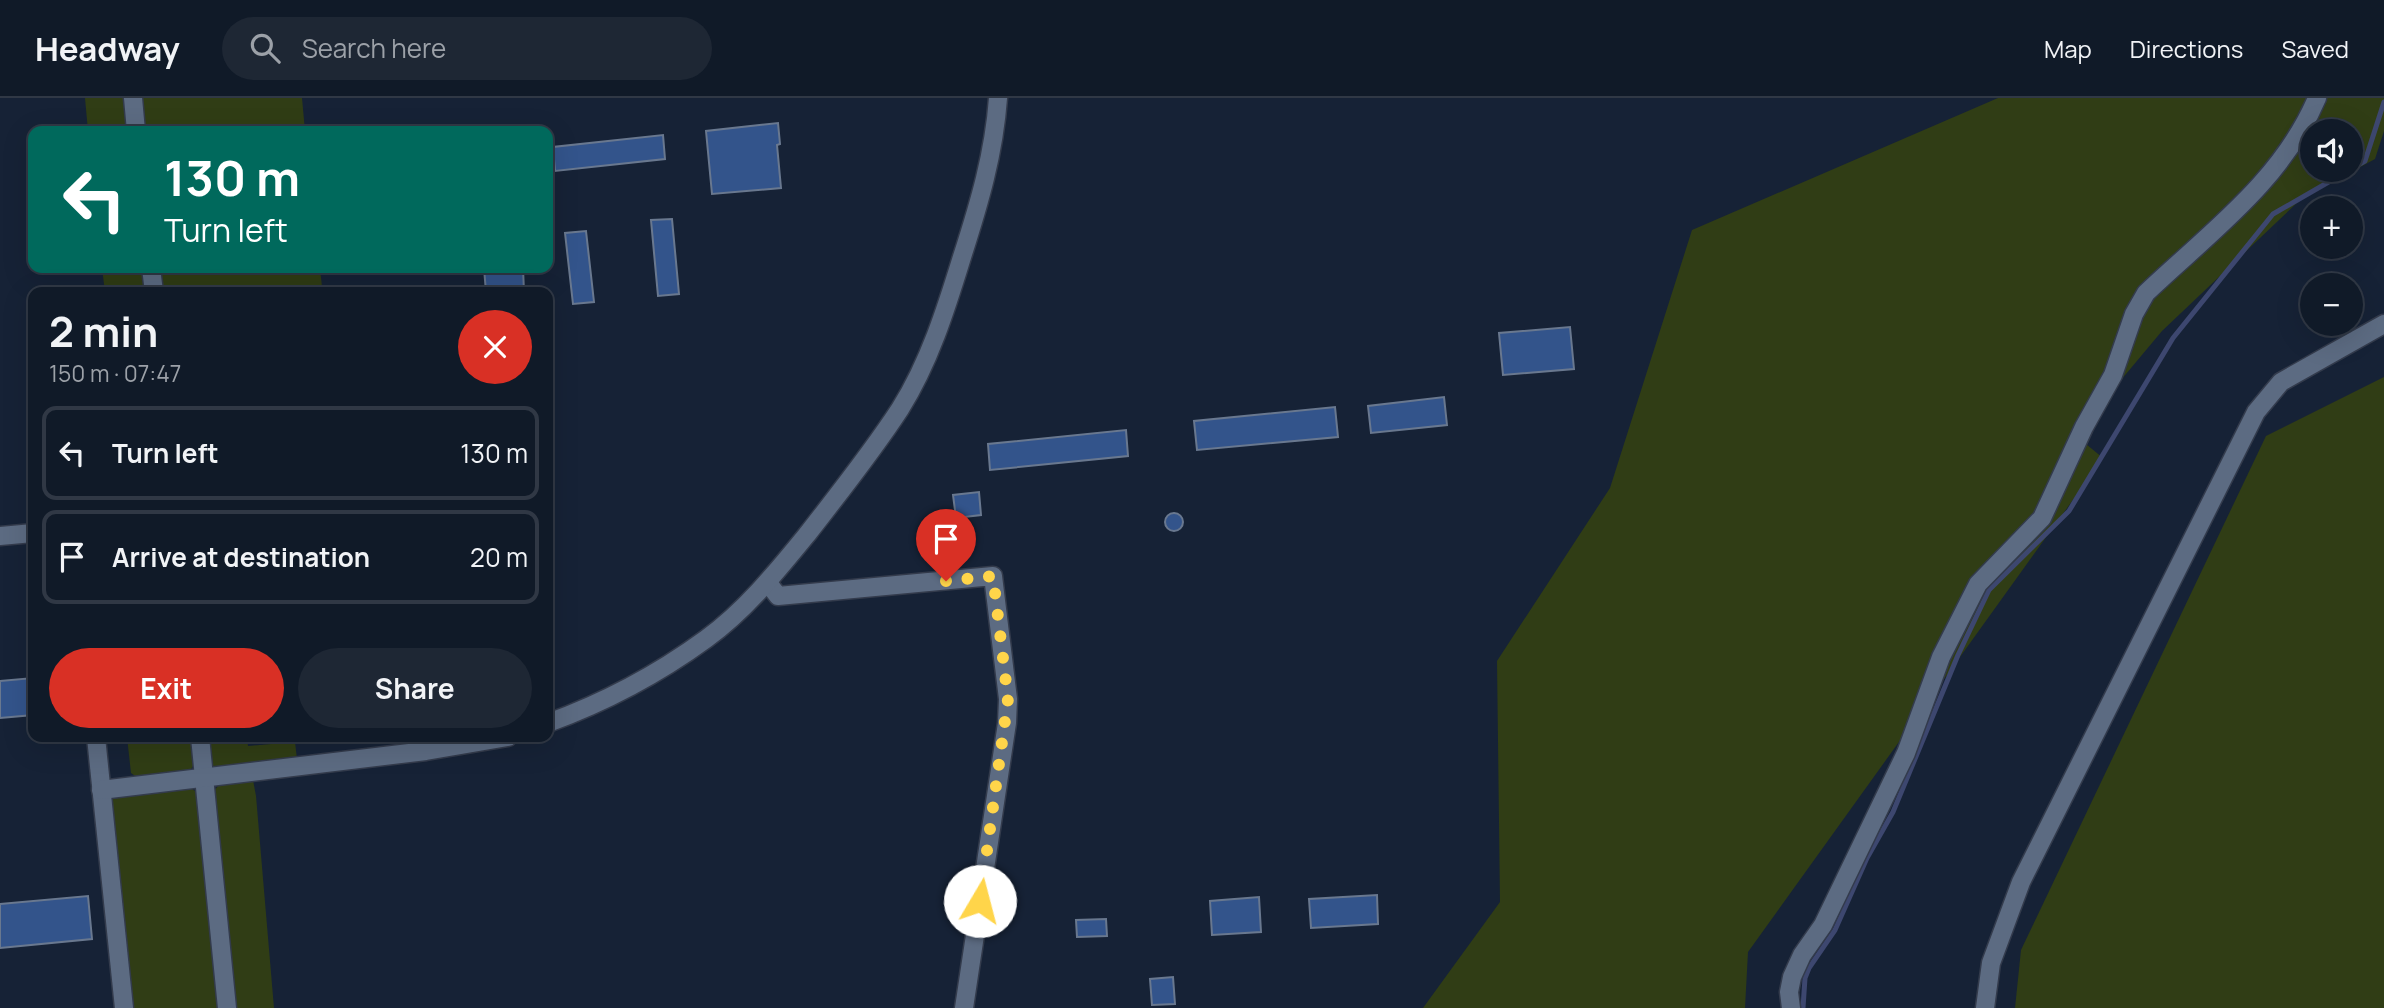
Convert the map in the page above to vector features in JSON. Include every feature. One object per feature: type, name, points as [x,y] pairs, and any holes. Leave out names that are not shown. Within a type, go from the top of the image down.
[{"type":"street","points":[[133,98],[136,126]]},
{"type":"street","points":[[553,721],[577,713],[638,682],[696,645],[768,583],[844,488],[901,407],[931,347],[951,294],[984,186],[995,141],[998,98]]},
{"type":"street","points":[[1791,1008],[1789,992],[1792,977],[1802,955],[1823,925],[1906,753],[1941,657],[1978,584],[2042,518],[2084,427],[2113,374],[2138,305],[2146,293],[2213,232],[2276,168],[2307,122],[2317,98]]},
{"type":"street","points":[[1985,1008],[1991,963],[2021,882],[2256,412],[2281,382],[2384,324]]},
{"type":"street","points":[[0,536],[28,533]]},
{"type":"street","points":[[768,583],[778,596],[993,576],[1008,699],[1007,723],[964,1008]]},
{"type":"street","points":[[97,742],[124,1008]]},
{"type":"street","points":[[200,742],[227,1008]]},
{"type":"street","points":[[102,790],[426,751],[479,742]]},
{"type":"green space","points":[[85,98],[126,98],[129,126],[88,126]]},
{"type":"green space","points":[[142,98],[302,98],[305,126],[145,126]]},
{"type":"green space","points":[[1998,98],[2384,98],[2384,131],[2375,159],[2363,166],[2363,119],[2300,119],[2300,182],[2333,182],[2307,196],[2300,196],[2300,200],[2162,331],[2075,435],[2103,458],[1748,952],[1745,1008],[1423,1008],[1500,902],[1497,661],[1610,488],[1692,230]]},
{"type":"green space","points":[[103,273],[144,273],[146,287],[104,287]]},
{"type":"green space","points":[[161,273],[321,273],[322,287],[162,287]]},
{"type":"green space","points":[[2384,377],[2384,1008],[2015,1008],[2021,950],[2266,436]]},
{"type":"green space","points":[[128,742],[193,742],[195,763],[189,772],[138,778],[131,773]]},
{"type":"green space","points":[[207,742],[248,742],[248,746],[295,742],[297,759],[218,768],[211,765]]},
{"type":"green space","points":[[253,780],[274,1008],[234,1008],[213,792],[218,786]]},
{"type":"green space","points":[[189,787],[195,791],[198,799],[219,1008],[133,1008],[110,801],[114,796]]},
{"type":"building","points":[[778,123],[781,188],[712,194],[706,131]]},
{"type":"building","points":[[663,135],[665,159],[555,171],[553,147]]},
{"type":"building","points":[[672,219],[679,294],[658,296],[651,220]]},
{"type":"building","points":[[586,231],[594,302],[573,304],[565,233]]},
{"type":"building","points":[[484,273],[523,273],[524,287],[486,287]]},
{"type":"building","points":[[1570,327],[1574,369],[1503,375],[1499,333]]},
{"type":"building","points":[[1444,397],[1447,425],[1371,433],[1368,406]]},
{"type":"building","points":[[1335,407],[1338,437],[1197,450],[1194,421]]},
{"type":"building","points":[[1126,430],[1128,456],[990,470],[988,444]]},
{"type":"building","points":[[979,492],[981,515],[956,518],[953,495]]},
{"type":"building","points":[[1174,513],[1182,518],[1183,522],[1178,530],[1174,531],[1166,526],[1165,522],[1170,514]]},
{"type":"building","points":[[28,678],[28,715],[0,718],[0,681]]},
{"type":"building","points":[[1377,895],[1378,924],[1311,928],[1309,899]]},
{"type":"building","points":[[88,896],[92,939],[0,948],[0,904]]},
{"type":"building","points":[[1259,897],[1261,932],[1212,935],[1210,901]]},
{"type":"building","points":[[1106,919],[1107,936],[1077,937],[1076,920]]},
{"type":"building","points":[[1173,977],[1175,1004],[1152,1005],[1150,979]]},
{"type":"waterway","points":[[1803,1008],[1805,978],[1809,968],[1835,930],[1867,858],[1893,812],[1958,655],[1989,590],[2069,511],[2173,338],[2273,214],[2365,161],[2384,102]]},
{"type":"route","points":[[946,581],[993,576],[1008,699],[1007,723],[995,788],[980,901]]}]
